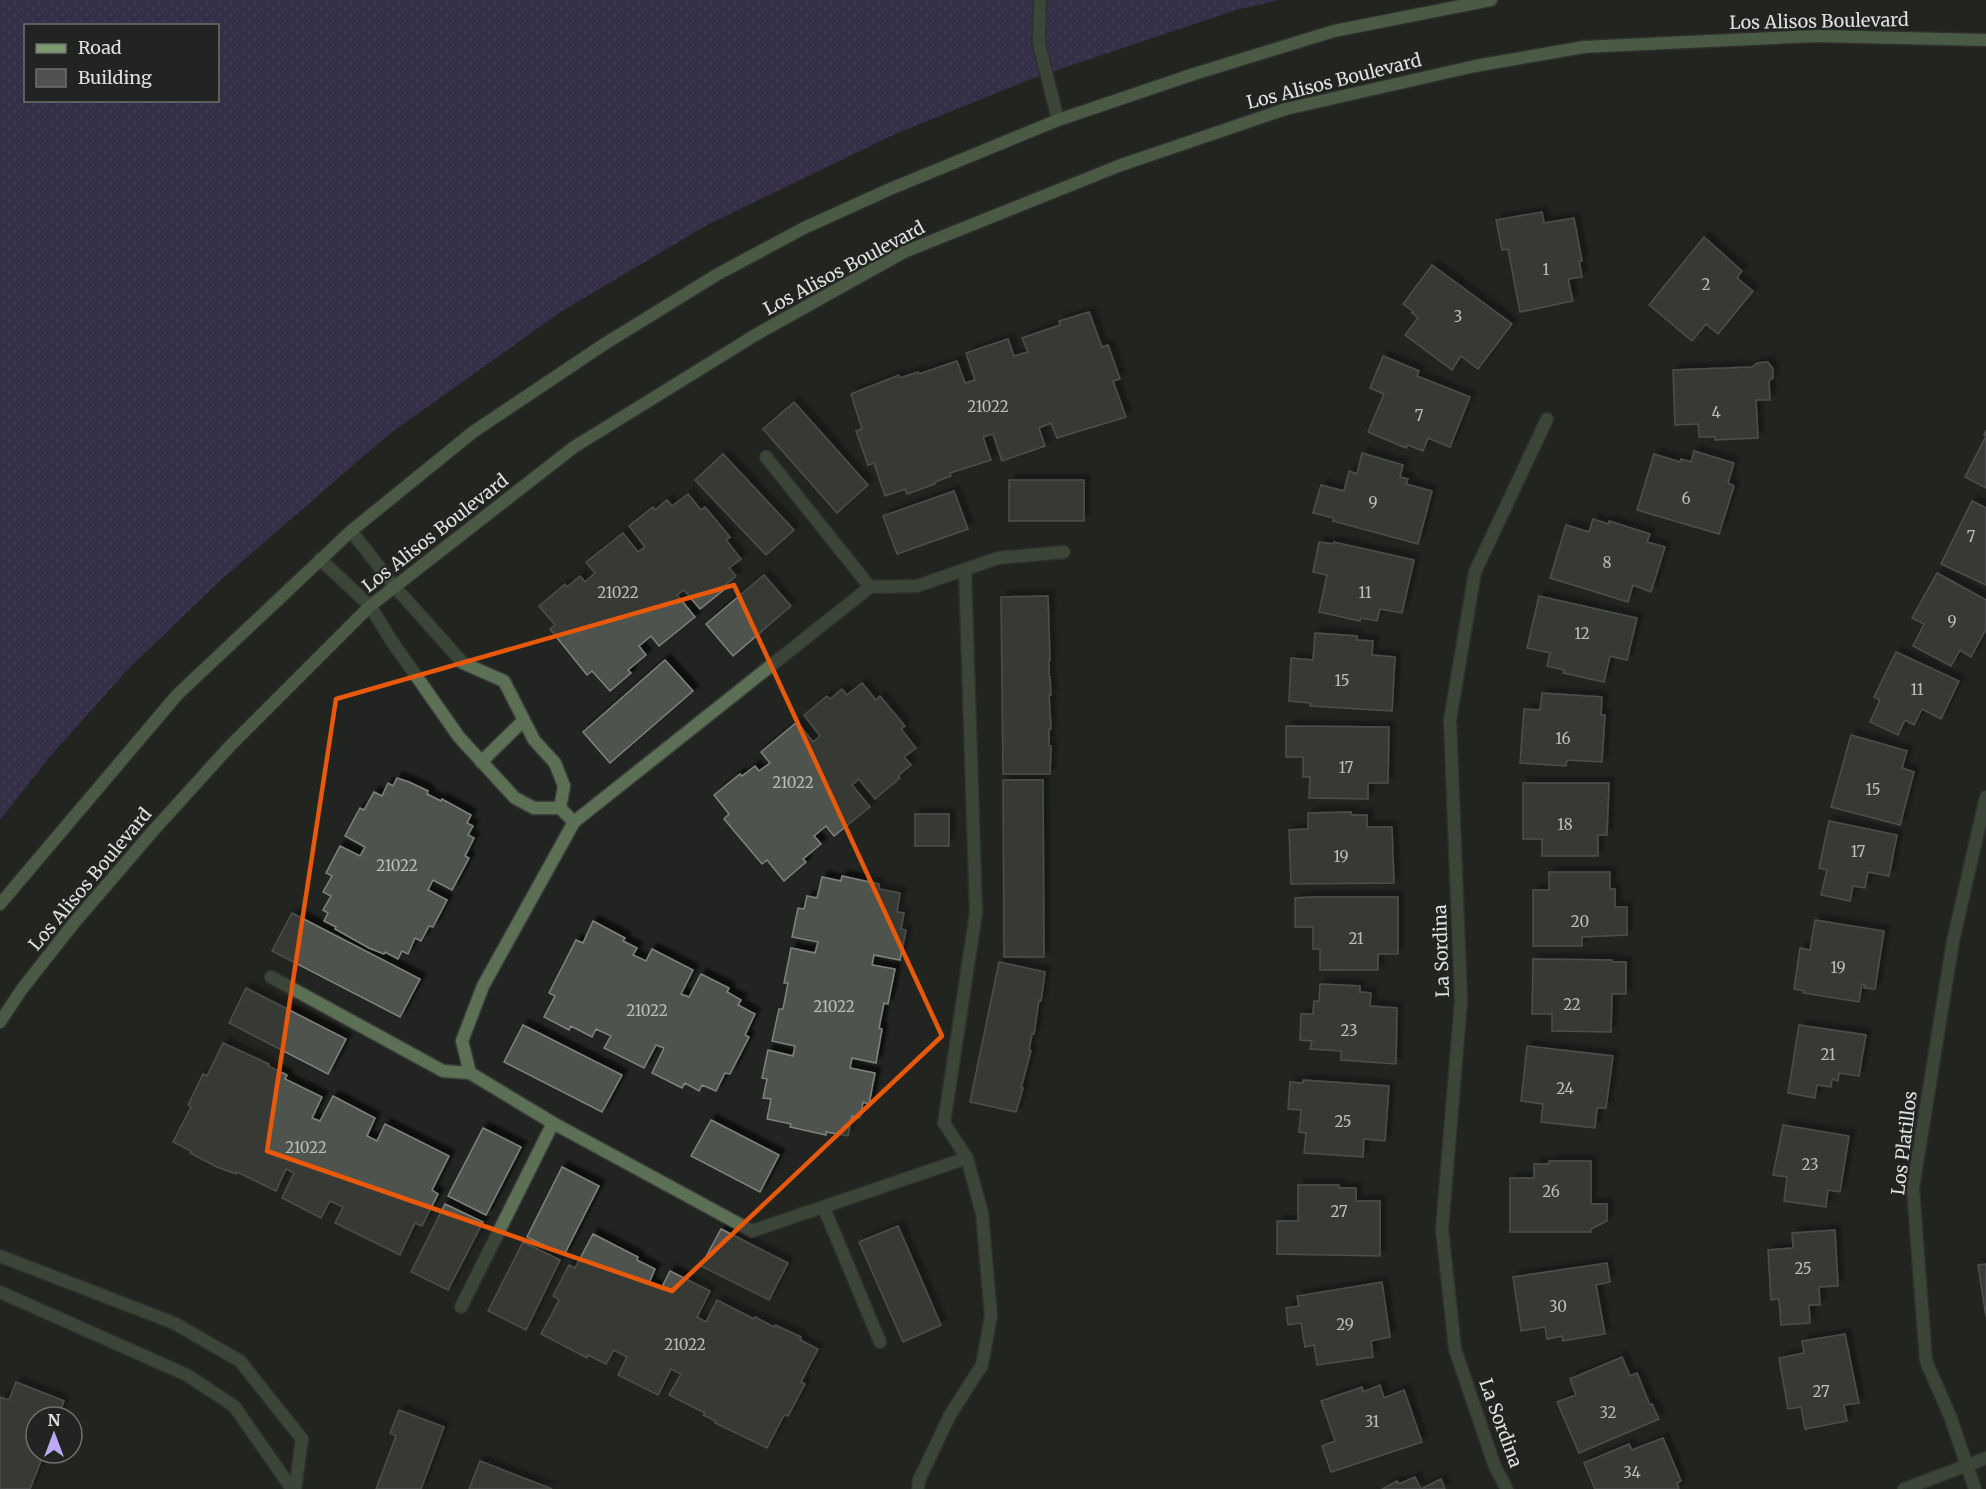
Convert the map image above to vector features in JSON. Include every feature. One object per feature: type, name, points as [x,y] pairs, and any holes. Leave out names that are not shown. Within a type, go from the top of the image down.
[{"type":"main road","points":[[0,904],[177,695],[351,531],[473,432],[606,343],[718,274],[847,208],[1058,120],[1194,74],[1334,31],[1491,0]]},
{"type":"main road","name":"Los Alisos Boulevard","points":[[0,1022],[22,989],[74,923],[153,831],[230,746],[370,606],[574,447],[757,334],[904,252],[1121,165],[1286,109],[1475,66],[1584,47],[1817,36],[1986,40]]},
{"type":"street","points":[[1040,0],[1039,44],[1058,120]]},
{"type":"street","name":"La Sordina","points":[[1507,1489],[1495,1467],[1455,1349],[1442,1229],[1461,1001],[1450,720],[1474,572],[1547,419]]},
{"type":"street","points":[[766,457],[870,587]]},
{"type":"street","points":[[351,531],[395,587],[463,663],[504,681],[534,740],[555,763],[564,786],[560,808]]},
{"type":"street","points":[[470,1073],[462,1041],[483,986],[574,822],[870,587],[917,586],[998,558],[1064,552]]},
{"type":"street","points":[[320,559],[370,606],[459,737],[514,798],[534,808],[560,808],[574,822]]},
{"type":"street","points":[[918,1489],[919,1480],[950,1415],[982,1365],[991,1316],[982,1213],[967,1158],[944,1123],[976,914],[965,570]]},
{"type":"street","points":[[482,762],[524,720]]},
{"type":"street","name":"Los Platillos","points":[[1975,1489],[1950,1416],[1926,1360],[1913,1188],[1953,941],[1986,797]]},
{"type":"street","points":[[271,977],[443,1071],[470,1073],[553,1123],[752,1231],[967,1158]]},
{"type":"street","points":[[461,1307],[553,1123]]},
{"type":"street","points":[[824,1208],[880,1342]]},
{"type":"street","points":[[0,1256],[174,1323],[240,1360],[302,1439],[293,1489]]},
{"type":"street","points":[[0,1292],[187,1375],[234,1406],[293,1489]]},
{"type":"street","points":[[1904,1489],[1986,1458]]},
{"type":"highlighted area","points":[[734,585],[942,1036],[672,1291],[267,1151],[336,699]]},
{"type":"shaded area","points":[[0,0],[1279,0],[1236,10],[1031,79],[895,134],[707,225],[559,313],[388,435],[222,579],[129,668],[47,760],[0,820]]},
{"type":"building","points":[[1542,212],[1544,223],[1574,218],[1582,261],[1579,261],[1582,277],[1568,279],[1573,301],[1520,312],[1508,249],[1502,250],[1496,220]]},
{"type":"building","points":[[1704,237],[1742,271],[1737,278],[1753,291],[1718,334],[1706,324],[1692,341],[1649,305]]},
{"type":"building","points":[[1432,265],[1512,324],[1478,369],[1461,356],[1452,370],[1405,335],[1418,318],[1403,304]]},
{"type":"building","points":[[1089,312],[1102,347],[1108,345],[1120,379],[1113,381],[1126,417],[1057,438],[1051,423],[1039,428],[1045,446],[1002,461],[993,434],[983,437],[991,460],[950,473],[951,476],[935,484],[907,494],[905,489],[885,496],[874,463],[868,465],[856,431],[862,429],[851,394],[899,375],[900,378],[918,372],[919,374],[957,361],[965,383],[975,380],[966,353],[1008,339],[1014,356],[1028,352],[1022,338],[1060,325],[1059,321]]},
{"type":"building","points":[[1383,356],[1419,371],[1417,376],[1470,397],[1450,447],[1428,438],[1423,451],[1408,445],[1406,448],[1368,432],[1384,394],[1370,388]]},
{"type":"building","points":[[1768,362],[1773,369],[1773,378],[1769,381],[1770,400],[1756,400],[1758,438],[1715,440],[1715,437],[1699,437],[1698,424],[1675,425],[1673,370],[1752,367],[1757,363]]},
{"type":"building","points":[[794,402],[868,485],[837,513],[763,429]]},
{"type":"building","points":[[1986,436],[1986,488],[1965,477]]},
{"type":"building","points":[[1694,451],[1734,463],[1728,483],[1734,486],[1719,534],[1637,510],[1654,454],[1680,462],[1681,459],[1691,462]]},
{"type":"building","points":[[1362,453],[1403,465],[1400,477],[1408,479],[1406,484],[1432,491],[1418,544],[1333,521],[1334,518],[1313,513],[1321,485],[1344,491],[1349,471],[1357,474]]},
{"type":"building","points":[[723,454],[794,530],[766,555],[695,480]]},
{"type":"building","points":[[1009,480],[1084,480],[1084,521],[1009,521]]},
{"type":"building","points":[[954,491],[968,529],[897,554],[883,516]]},
{"type":"building","points":[[688,494],[701,510],[705,507],[730,537],[726,540],[741,559],[729,568],[736,576],[723,587],[725,589],[700,609],[684,590],[677,595],[695,617],[659,646],[651,636],[639,646],[646,655],[628,670],[631,673],[610,691],[592,671],[587,675],[550,629],[555,625],[539,606],[565,584],[567,587],[580,576],[585,582],[595,573],[586,562],[623,533],[638,552],[645,547],[629,526],[653,507],[655,510],[667,500],[672,506]]},
{"type":"building","points":[[1972,501],[1986,508],[1986,585],[1941,564]]},
{"type":"building","points":[[1593,519],[1608,524],[1609,521],[1650,534],[1647,542],[1665,547],[1651,592],[1633,585],[1628,602],[1550,578],[1566,525],[1589,532]]},
{"type":"building","points":[[1319,542],[1333,544],[1334,542],[1414,560],[1402,613],[1380,609],[1377,621],[1361,618],[1360,621],[1319,612],[1327,575],[1313,572]]},
{"type":"building","points":[[1937,573],[1986,600],[1986,629],[1971,657],[1960,650],[1951,666],[1913,646],[1924,624],[1912,618]]},
{"type":"building","points":[[764,575],[791,606],[733,656],[706,624]]},
{"type":"building","points":[[1048,596],[1051,695],[1049,695],[1050,774],[1003,774],[1001,597]]},
{"type":"building","points":[[1539,596],[1637,618],[1627,660],[1610,656],[1604,682],[1563,673],[1564,670],[1547,666],[1550,653],[1527,648]]},
{"type":"building","points":[[1315,633],[1357,636],[1357,640],[1373,641],[1372,655],[1395,657],[1392,711],[1310,706],[1310,703],[1289,701],[1291,658],[1313,660]]},
{"type":"building","points":[[1896,652],[1959,681],[1941,719],[1922,709],[1914,725],[1905,720],[1898,735],[1870,722],[1880,700],[1874,697]]},
{"type":"building","points":[[665,660],[693,691],[610,763],[583,732]]},
{"type":"building","points":[[862,683],[876,700],[880,696],[905,726],[901,729],[916,748],[904,757],[911,765],[898,776],[900,778],[875,799],[859,779],[852,785],[870,807],[834,836],[826,826],[814,836],[821,844],[803,859],[806,862],[784,881],[767,860],[762,864],[724,819],[729,814],[714,795],[740,774],[742,776],[755,766],[759,771],[770,763],[761,752],[797,722],[813,742],[820,736],[804,715],[827,696],[830,699],[842,689],[847,695]]},
{"type":"building","points":[[1542,693],[1602,697],[1601,715],[1605,715],[1602,762],[1567,760],[1566,766],[1520,763],[1524,709],[1540,710]]},
{"type":"building","points":[[1286,726],[1389,727],[1388,783],[1368,783],[1368,799],[1309,798],[1310,777],[1303,777],[1303,757],[1286,757]]},
{"type":"building","points":[[1851,735],[1907,751],[1902,768],[1914,772],[1900,825],[1831,807]]},
{"type":"building","points":[[397,778],[428,791],[427,794],[441,801],[442,799],[471,815],[467,823],[473,826],[468,835],[474,838],[465,856],[469,858],[452,890],[433,880],[428,890],[447,900],[433,927],[429,926],[421,941],[415,938],[408,954],[402,951],[398,959],[385,952],[384,954],[369,948],[335,929],[336,927],[324,921],[328,913],[323,910],[331,896],[323,892],[332,876],[326,873],[340,846],[360,856],[365,847],[345,836],[360,808],[364,810],[374,792],[382,796],[388,783],[393,786]]},
{"type":"building","points":[[1003,780],[1043,780],[1044,957],[1004,957]]},
{"type":"building","points":[[1523,783],[1609,783],[1607,835],[1598,835],[1598,856],[1542,856],[1542,839],[1523,839]]},
{"type":"building","points":[[1351,812],[1352,815],[1367,815],[1367,827],[1392,827],[1394,883],[1291,884],[1289,830],[1308,829],[1308,813]]},
{"type":"building","points":[[915,814],[949,814],[949,846],[915,846]]},
{"type":"building","points":[[1829,821],[1897,835],[1889,876],[1868,872],[1865,888],[1853,886],[1850,901],[1821,895],[1827,870],[1819,868]]},
{"type":"building","points":[[1549,872],[1610,872],[1610,889],[1615,889],[1615,907],[1627,907],[1627,935],[1582,937],[1582,946],[1533,946],[1533,890],[1549,890]]},
{"type":"building","points":[[842,876],[879,884],[879,889],[900,893],[897,912],[904,913],[901,929],[906,930],[900,960],[874,955],[872,965],[895,969],[888,1004],[884,1003],[876,1063],[852,1058],[850,1068],[875,1073],[869,1104],[863,1102],[860,1118],[852,1116],[848,1136],[826,1132],[826,1135],[767,1119],[771,1099],[763,1098],[767,1079],[762,1078],[768,1050],[793,1056],[795,1046],[772,1041],[779,1009],[783,1009],[788,983],[784,983],[791,948],[815,953],[818,942],[792,937],[798,908],[804,909],[807,896],[817,898],[822,877],[841,881]]},
{"type":"building","points":[[1398,897],[1398,954],[1378,954],[1378,970],[1320,970],[1320,949],[1313,949],[1313,927],[1295,927],[1295,898]]},
{"type":"building","points":[[292,913],[420,979],[400,1017],[272,951]]},
{"type":"building","points":[[1815,920],[1884,931],[1875,989],[1864,988],[1865,985],[1862,984],[1859,1002],[1803,993],[1804,991],[1794,989],[1800,948],[1810,950]]},
{"type":"building","points":[[593,921],[625,938],[623,941],[637,948],[633,955],[646,961],[652,949],[693,970],[681,994],[689,997],[701,974],[729,988],[727,992],[741,1000],[738,1005],[755,1014],[745,1035],[749,1037],[730,1074],[725,1073],[716,1091],[702,1085],[699,1091],[685,1083],[682,1088],[652,1073],[664,1048],[656,1045],[644,1068],[604,1048],[611,1036],[596,1029],[592,1037],[571,1026],[569,1030],[544,1017],[555,996],[549,993],[576,940],[583,943]]},
{"type":"building","points":[[1533,959],[1626,962],[1626,994],[1612,994],[1611,1032],[1552,1031],[1552,1014],[1532,1014]]},
{"type":"building","points":[[999,962],[1045,972],[1041,1001],[1039,1000],[1029,1050],[1031,1051],[1016,1112],[970,1102]]},
{"type":"building","points":[[1320,984],[1360,986],[1360,992],[1371,993],[1370,1006],[1397,1008],[1396,1064],[1341,1060],[1341,1051],[1310,1049],[1312,1041],[1300,1040],[1301,1014],[1313,1014],[1314,1001],[1319,1001]]},
{"type":"building","points":[[246,988],[346,1039],[328,1074],[229,1023]]},
{"type":"building","points":[[523,1025],[622,1075],[602,1112],[504,1062]]},
{"type":"building","points":[[1799,1025],[1866,1035],[1859,1076],[1839,1073],[1838,1081],[1832,1079],[1831,1087],[1817,1085],[1815,1098],[1788,1093]]},
{"type":"building","points":[[223,1043],[269,1064],[268,1066],[287,1075],[285,1079],[322,1097],[312,1118],[320,1121],[333,1096],[375,1118],[367,1136],[377,1141],[385,1124],[449,1156],[432,1190],[438,1194],[422,1226],[415,1223],[400,1255],[335,1223],[343,1207],[330,1201],[321,1218],[282,1198],[294,1173],[286,1169],[276,1191],[237,1172],[236,1174],[217,1167],[173,1142],[191,1107],[188,1105],[203,1074],[207,1076]]},
{"type":"building","points":[[1527,1046],[1613,1056],[1606,1108],[1597,1108],[1595,1128],[1541,1122],[1543,1104],[1521,1101]]},
{"type":"building","points":[[1303,1080],[1389,1086],[1385,1141],[1364,1139],[1363,1157],[1304,1153],[1306,1133],[1299,1132],[1301,1110],[1288,1109],[1290,1082],[1303,1083]]},
{"type":"building","points":[[711,1120],[779,1155],[760,1192],[691,1156]]},
{"type":"building","points":[[1783,1125],[1849,1136],[1840,1192],[1828,1190],[1826,1207],[1784,1201],[1787,1177],[1773,1175]]},
{"type":"building","points":[[483,1128],[521,1147],[486,1215],[448,1196]]},
{"type":"building","points":[[1549,1161],[1591,1161],[1591,1204],[1607,1204],[1607,1221],[1591,1229],[1591,1232],[1510,1232],[1510,1178],[1534,1178],[1534,1164],[1549,1164]]},
{"type":"building","points":[[562,1167],[599,1186],[564,1255],[527,1237]]},
{"type":"building","points":[[1298,1185],[1339,1185],[1339,1188],[1356,1188],[1356,1201],[1380,1201],[1380,1256],[1277,1254],[1277,1221],[1298,1221]]},
{"type":"building","points":[[445,1204],[483,1222],[448,1290],[411,1272]]},
{"type":"building","points":[[898,1226],[941,1325],[903,1342],[859,1242]]},
{"type":"building","points":[[721,1229],[788,1263],[769,1300],[701,1266]]},
{"type":"building","points":[[1835,1230],[1838,1286],[1819,1287],[1820,1305],[1809,1305],[1810,1323],[1781,1325],[1779,1299],[1771,1300],[1768,1250],[1793,1248],[1792,1233]]},
{"type":"building","points":[[593,1234],[638,1257],[637,1260],[655,1269],[649,1283],[661,1289],[670,1271],[710,1291],[697,1317],[706,1322],[717,1300],[754,1319],[755,1317],[801,1337],[800,1340],[818,1349],[801,1382],[805,1384],[788,1416],[784,1415],[767,1448],[715,1423],[716,1421],[703,1415],[705,1413],[669,1395],[681,1374],[671,1369],[658,1395],[618,1375],[627,1357],[614,1350],[606,1364],[588,1355],[587,1358],[541,1334],[559,1300],[553,1296],[569,1265],[575,1268]]},
{"type":"building","points":[[523,1242],[560,1260],[526,1330],[488,1311]]},
{"type":"building","points":[[1607,1263],[1610,1282],[1596,1285],[1605,1334],[1563,1341],[1562,1336],[1547,1339],[1545,1327],[1521,1331],[1513,1277]]},
{"type":"building","points":[[1986,1264],[1986,1317],[1978,1265]]},
{"type":"building","points":[[1382,1282],[1390,1337],[1371,1341],[1373,1357],[1317,1365],[1314,1345],[1305,1347],[1301,1323],[1288,1325],[1286,1308],[1299,1306],[1297,1296]]},
{"type":"building","points":[[1845,1334],[1859,1403],[1844,1405],[1847,1421],[1805,1429],[1801,1407],[1788,1409],[1779,1358],[1804,1353],[1802,1341]]},
{"type":"building","points":[[1622,1357],[1630,1376],[1637,1373],[1650,1405],[1652,1404],[1659,1419],[1579,1453],[1557,1402],[1576,1395],[1570,1379]]},
{"type":"building","points":[[16,1382],[64,1401],[62,1405],[24,1405],[24,1465],[39,1465],[30,1489],[0,1489],[0,1397],[9,1400]]},
{"type":"building","points":[[1380,1385],[1384,1398],[1404,1390],[1422,1442],[1331,1472],[1322,1446],[1335,1441],[1321,1401],[1362,1387],[1363,1392]]},
{"type":"building","points":[[399,1410],[444,1427],[421,1489],[376,1489],[396,1436],[390,1433]]},
{"type":"building","points":[[1663,1438],[1681,1481],[1677,1483],[1679,1489],[1595,1489],[1584,1463],[1629,1444],[1632,1450]]},
{"type":"building","points":[[480,1461],[552,1489],[469,1489]]},
{"type":"building","points":[[1415,1477],[1421,1489],[1382,1489],[1397,1481],[1399,1484]]},
{"type":"building","points":[[1441,1479],[1445,1489],[1421,1489]]}]
